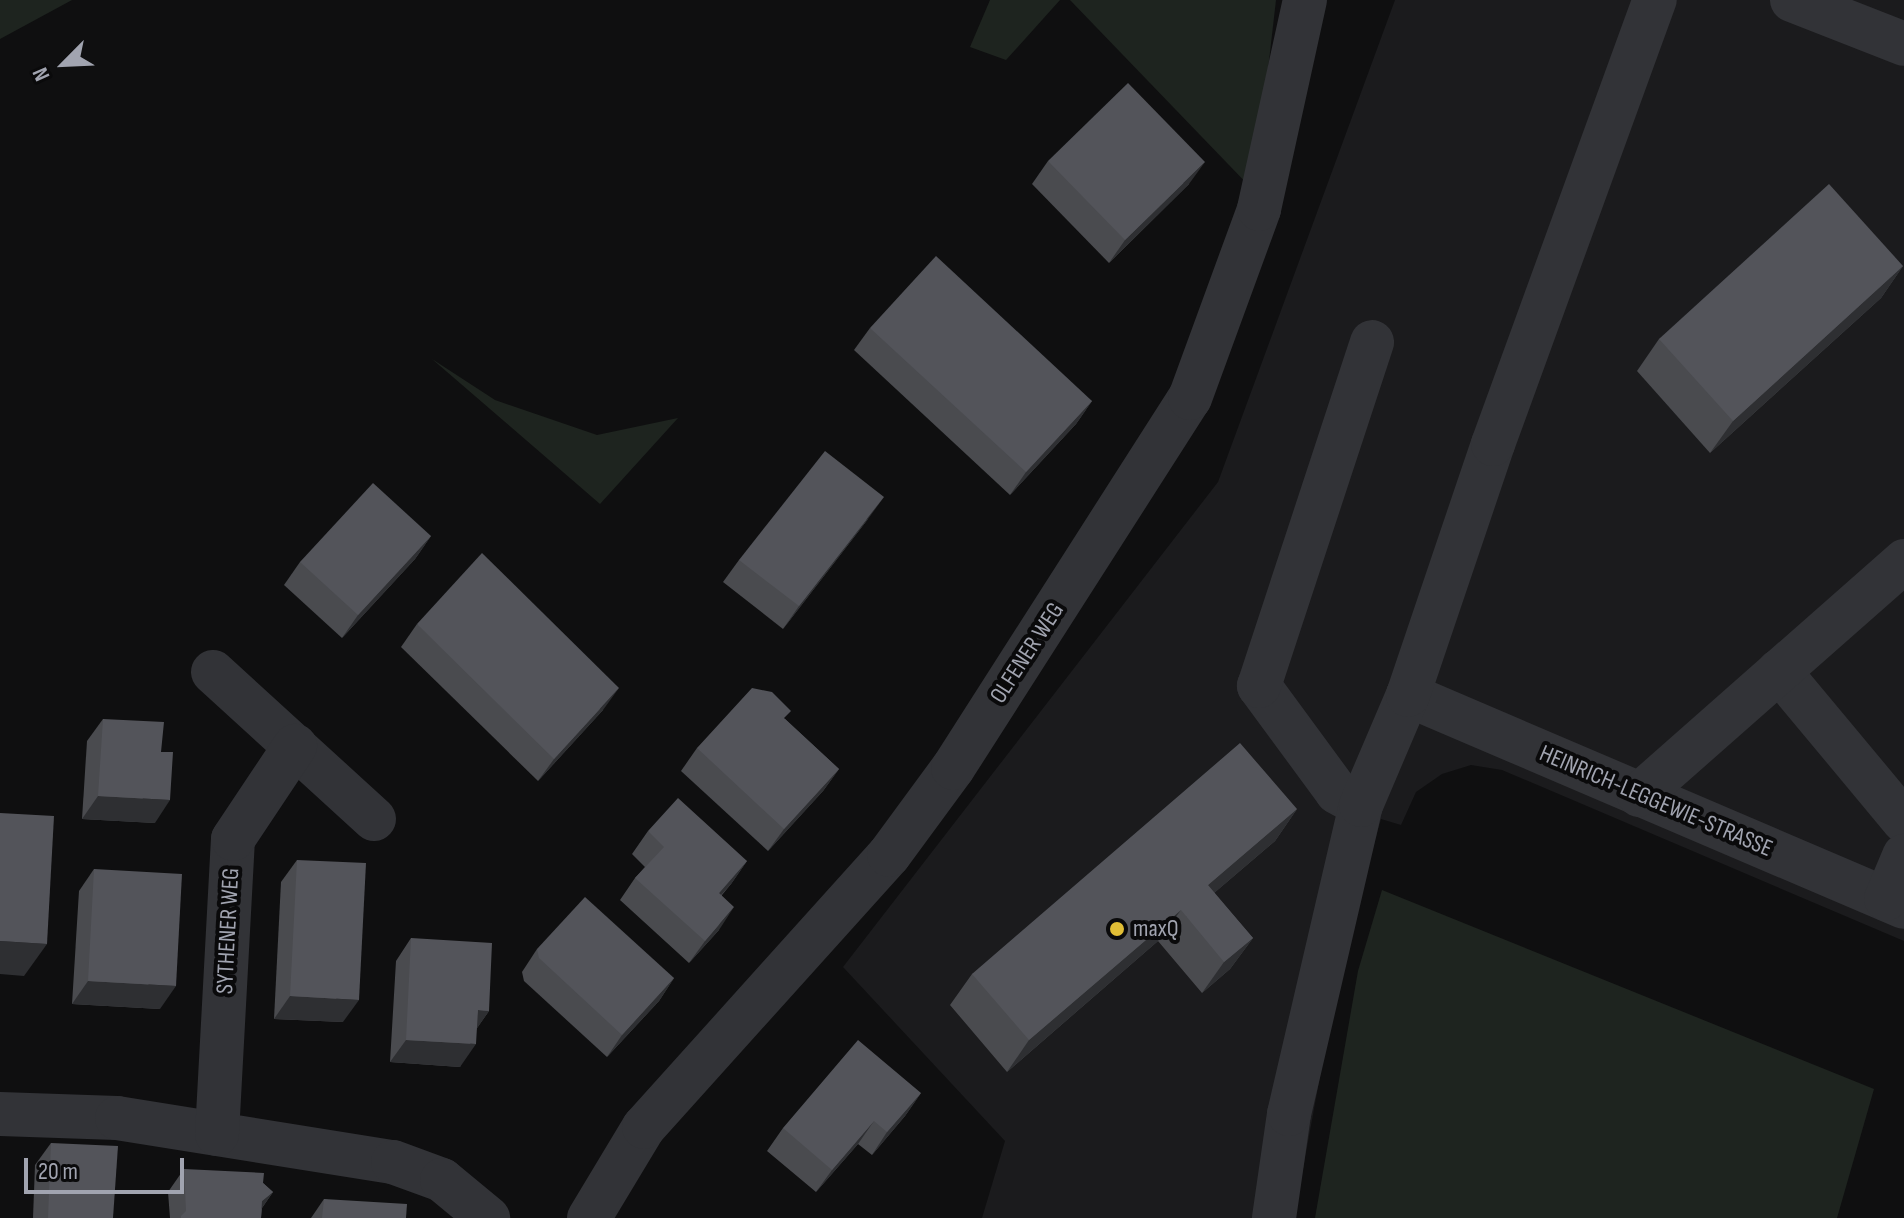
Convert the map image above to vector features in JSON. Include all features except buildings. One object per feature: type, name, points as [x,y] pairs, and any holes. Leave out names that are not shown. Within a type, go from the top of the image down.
[{"type":"street","name":"OLFENER WEG","points":[[589,1218],[644,1127],[889,855],[953,768],[1190,398],[1259,209],[1305,0]]},
{"type":"street","points":[[1274,1218],[1289,1114],[1361,805],[1408,695],[1493,444],[1655,0]]},
{"type":"street","points":[[1792,0],[1904,44]]},
{"type":"street","points":[[1361,805],[1337,792],[1259,686],[1372,342]]},
{"type":"street","points":[[1639,795],[1904,561]]},
{"type":"street","points":[[1779,671],[1904,821]]},
{"type":"street","points":[[213,672],[374,819]]},
{"type":"street","name":"HEINRICH-LEGGEWIE-STRASSE","points":[[1408,695],[1895,903]]},
{"type":"street","name":"SYTHENER WEG","points":[[217,1134],[233,839],[295,746]]},
{"type":"street","points":[[1895,903],[1904,856]]},
{"type":"street","points":[[0,1114],[117,1118],[418,1167],[488,1218]]},
{"type":"shaded area","points":[[0,0],[72,0],[0,39]]},
{"type":"shaded area","points":[[990,0],[1060,0],[1006,60],[970,47]]},
{"type":"shaded area","points":[[1070,0],[1276,0],[1254,191]]},
{"type":"shaded area","points":[[1395,0],[1904,0],[1904,941],[1502,770],[1471,765],[1442,774],[1416,792],[1401,825],[1381,819],[1339,973],[1294,1218],[982,1218],[1005,1141],[843,967],[1218,482]]},
{"type":"shaded area","points":[[432,359],[495,400],[597,435],[678,418],[600,504]]},
{"type":"shaded area","points":[[1382,890],[1874,1089],[1837,1218],[1315,1218],[1358,971]]},
{"type":"place","name":"maxQ","points":[[1117,929]]}]
